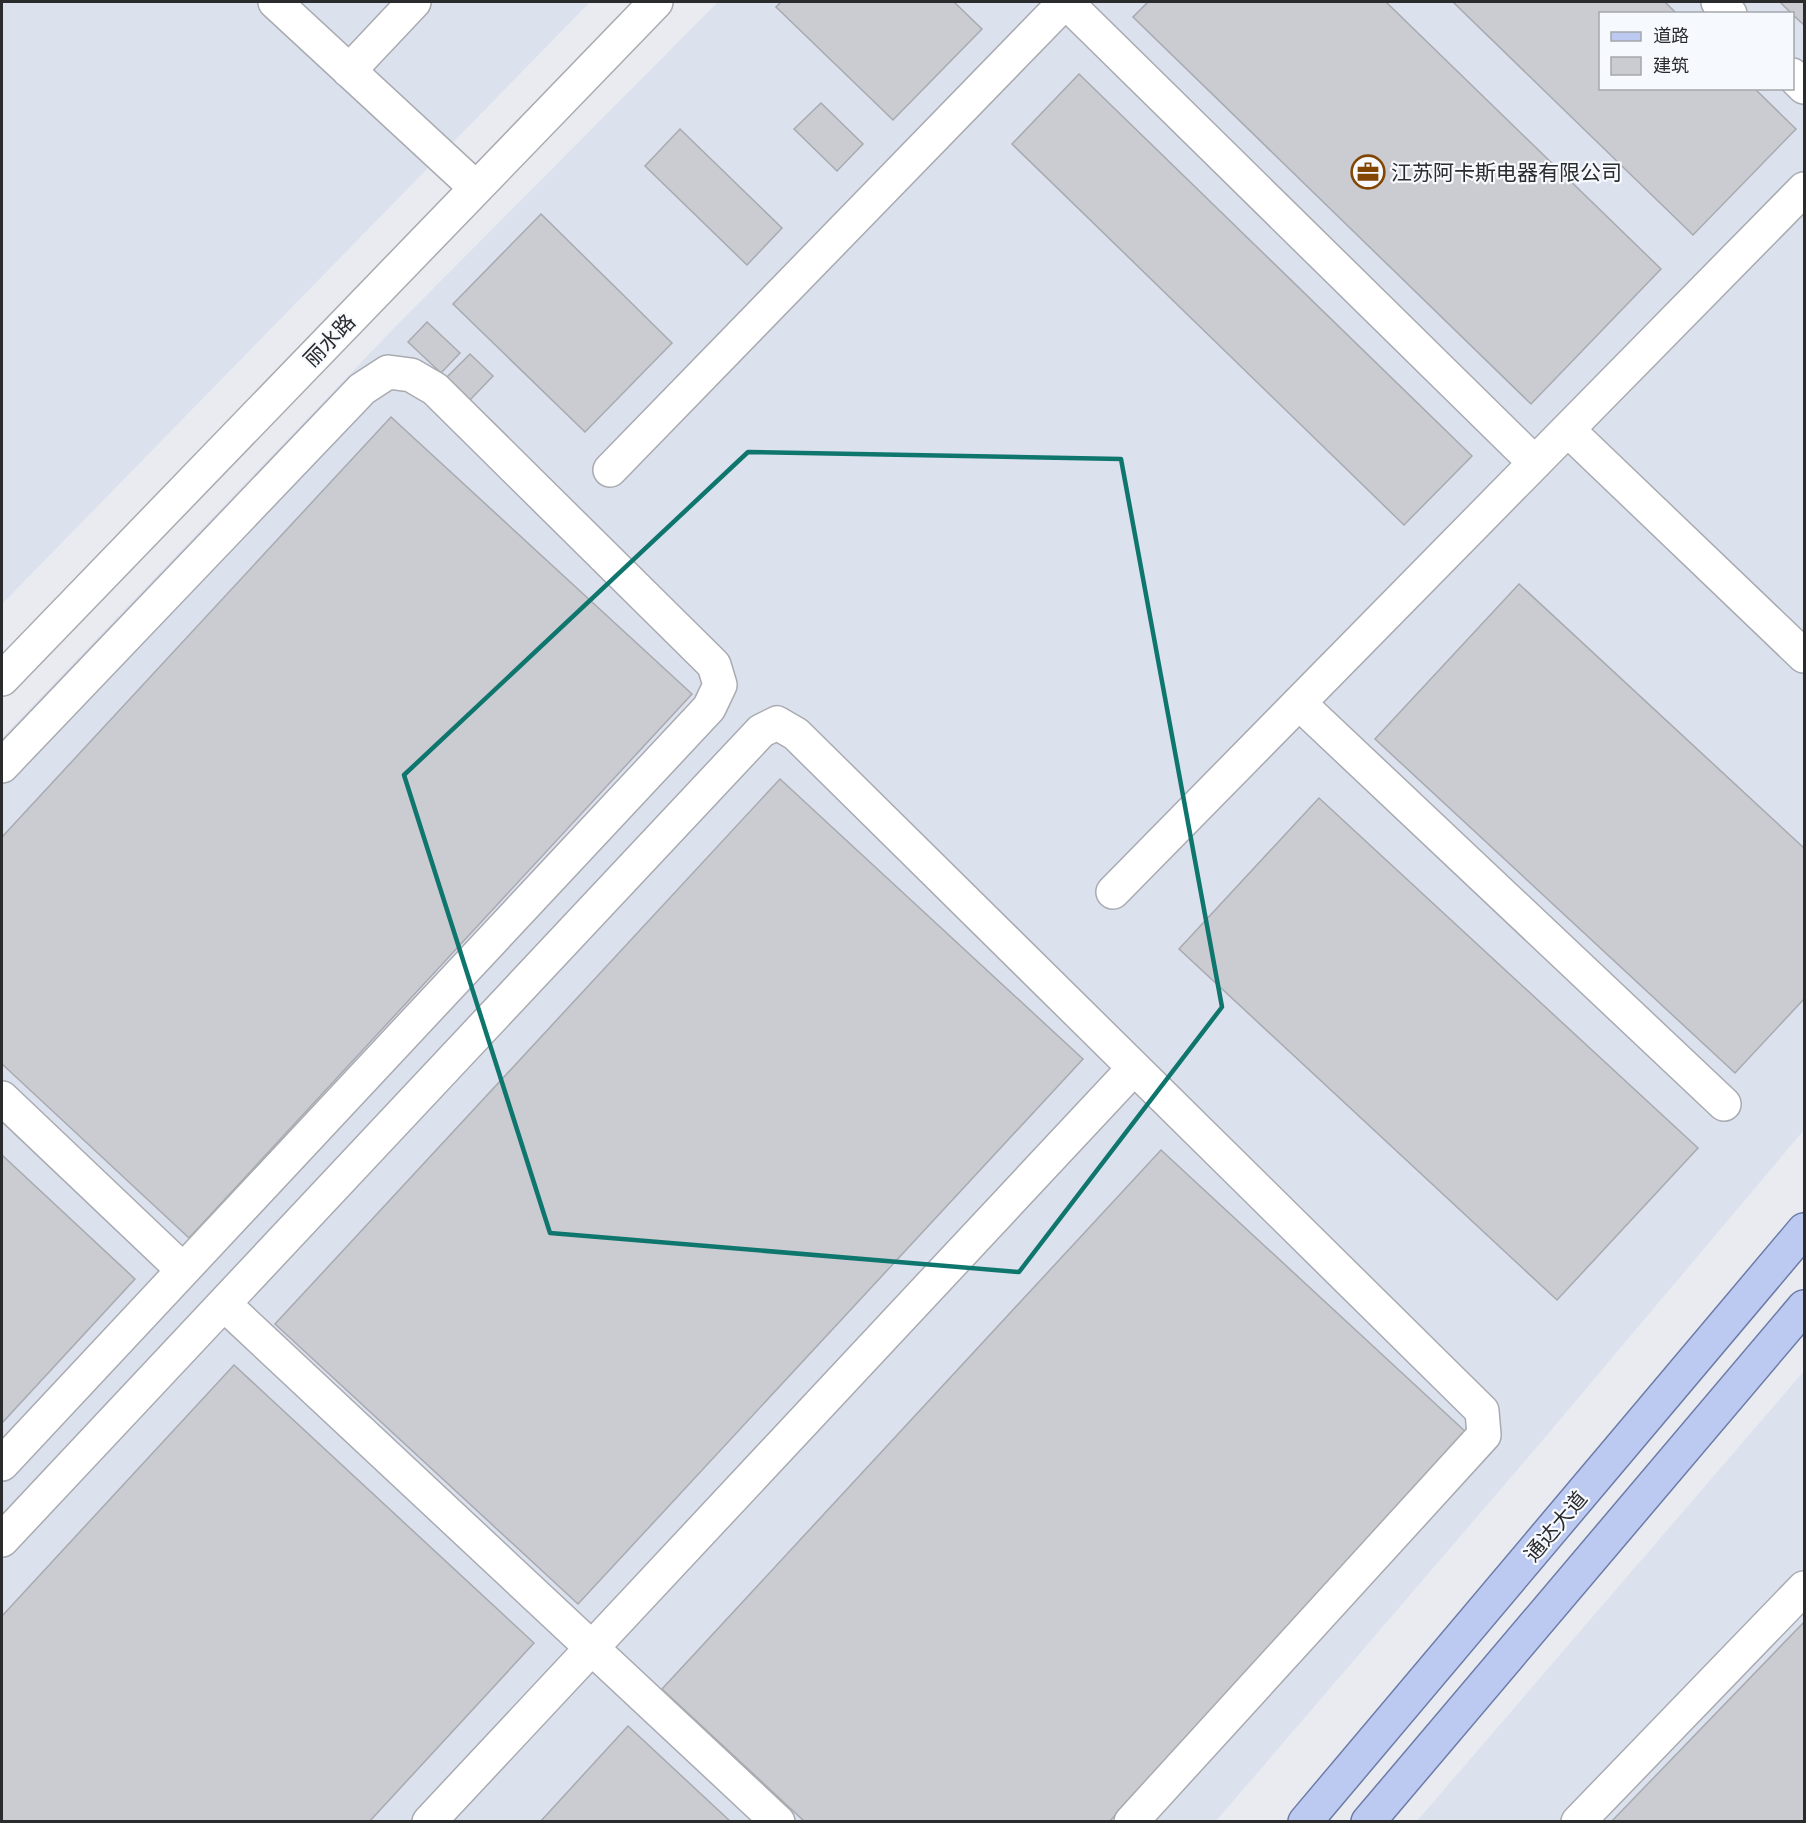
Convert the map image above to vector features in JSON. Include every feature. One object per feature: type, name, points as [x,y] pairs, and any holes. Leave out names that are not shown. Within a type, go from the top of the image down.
[{"type":"main road","name":"通达大道","points":[[1305,1821],[1804,1230]]},
{"type":"main road","points":[[1368,1821],[1804,1307]]},
{"type":"street","points":[[275,2],[476,188]]},
{"type":"street","points":[[349,71],[414,2]]},
{"type":"street","name":"丽水路","points":[[2,679],[656,2]]},
{"type":"street","points":[[610,470],[1066,2],[1535,463]]},
{"type":"street","points":[[1113,892],[1804,189]]},
{"type":"street","points":[[2,766],[362,389],[388,372],[411,375],[435,389],[714,665],[720,685],[709,708],[2,1464]]},
{"type":"street","points":[[1568,430],[1804,656]]},
{"type":"street","points":[[1299,703],[1724,1104]]},
{"type":"street","points":[[2,1540],[761,731],[777,723],[796,734],[1482,1411],[1484,1435],[1131,1821]]},
{"type":"street","points":[[429,1821],[1134,1068]]},
{"type":"street","points":[[2,1098],[183,1270]]},
{"type":"street","points":[[224,1304],[778,1821]]},
{"type":"street","points":[[1578,1821],[1804,1588]]},
{"type":"highlighted area","points":[[748,452],[1121,459],[1222,1007],[1019,1272],[550,1233],[404,775]]},
{"type":"shaded area","points":[[2,2],[590,2],[2,604]]},
{"type":"shaded area","points":[[718,2],[1804,2],[1804,1130],[1536,1448],[1216,1821],[2,1821],[2,738],[394,328]]},
{"type":"shaded area","points":[[1804,1371],[1804,1821],[1417,1821]]},
{"type":"building","points":[[781,2],[954,2],[982,29],[893,120],[776,7]]},
{"type":"building","points":[[1148,2],[1386,2],[1661,269],[1531,404],[1133,17]]},
{"type":"building","points":[[1453,2],[1665,2],[1675,12],[1599,12],[1599,90],[1756,90],[1796,129],[1693,235]]},
{"type":"building","points":[[1780,2],[1804,2],[1804,25],[1794,16],[1794,12],[1790,12]]},
{"type":"building","points":[[1079,74],[1472,456],[1404,525],[1012,144]]},
{"type":"building","points":[[821,103],[863,144],[837,171],[794,129]]},
{"type":"building","points":[[680,129],[782,228],[747,265],[645,166]]},
{"type":"building","points":[[541,214],[672,343],[585,432],[453,304]]},
{"type":"building","points":[[427,322],[460,353],[441,373],[408,342]]},
{"type":"building","points":[[470,354],[493,376],[470,400],[447,377]]},
{"type":"building","points":[[391,417],[692,694],[189,1238],[2,1064],[2,837]]},
{"type":"building","points":[[1519,584],[1804,848],[1804,999],[1735,1073],[1375,739]]},
{"type":"building","points":[[780,779],[1083,1059],[578,1604],[275,1324]]},
{"type":"building","points":[[1319,798],[1698,1148],[1557,1300],[1179,949]]},
{"type":"building","points":[[1161,1150],[1468,1434],[1109,1822],[805,1822],[662,1689]]},
{"type":"building","points":[[2,1155],[135,1279],[2,1423]]},
{"type":"building","points":[[234,1365],[534,1643],[369,1822],[2,1822],[2,1616]]},
{"type":"building","points":[[1804,1622],[1804,1822],[1611,1822]]},
{"type":"building","points":[[628,1726],[731,1822],[540,1822]]},
{"type":"place","name":"江苏阿卡斯电器有限公司","points":[[1368,172]]}]
